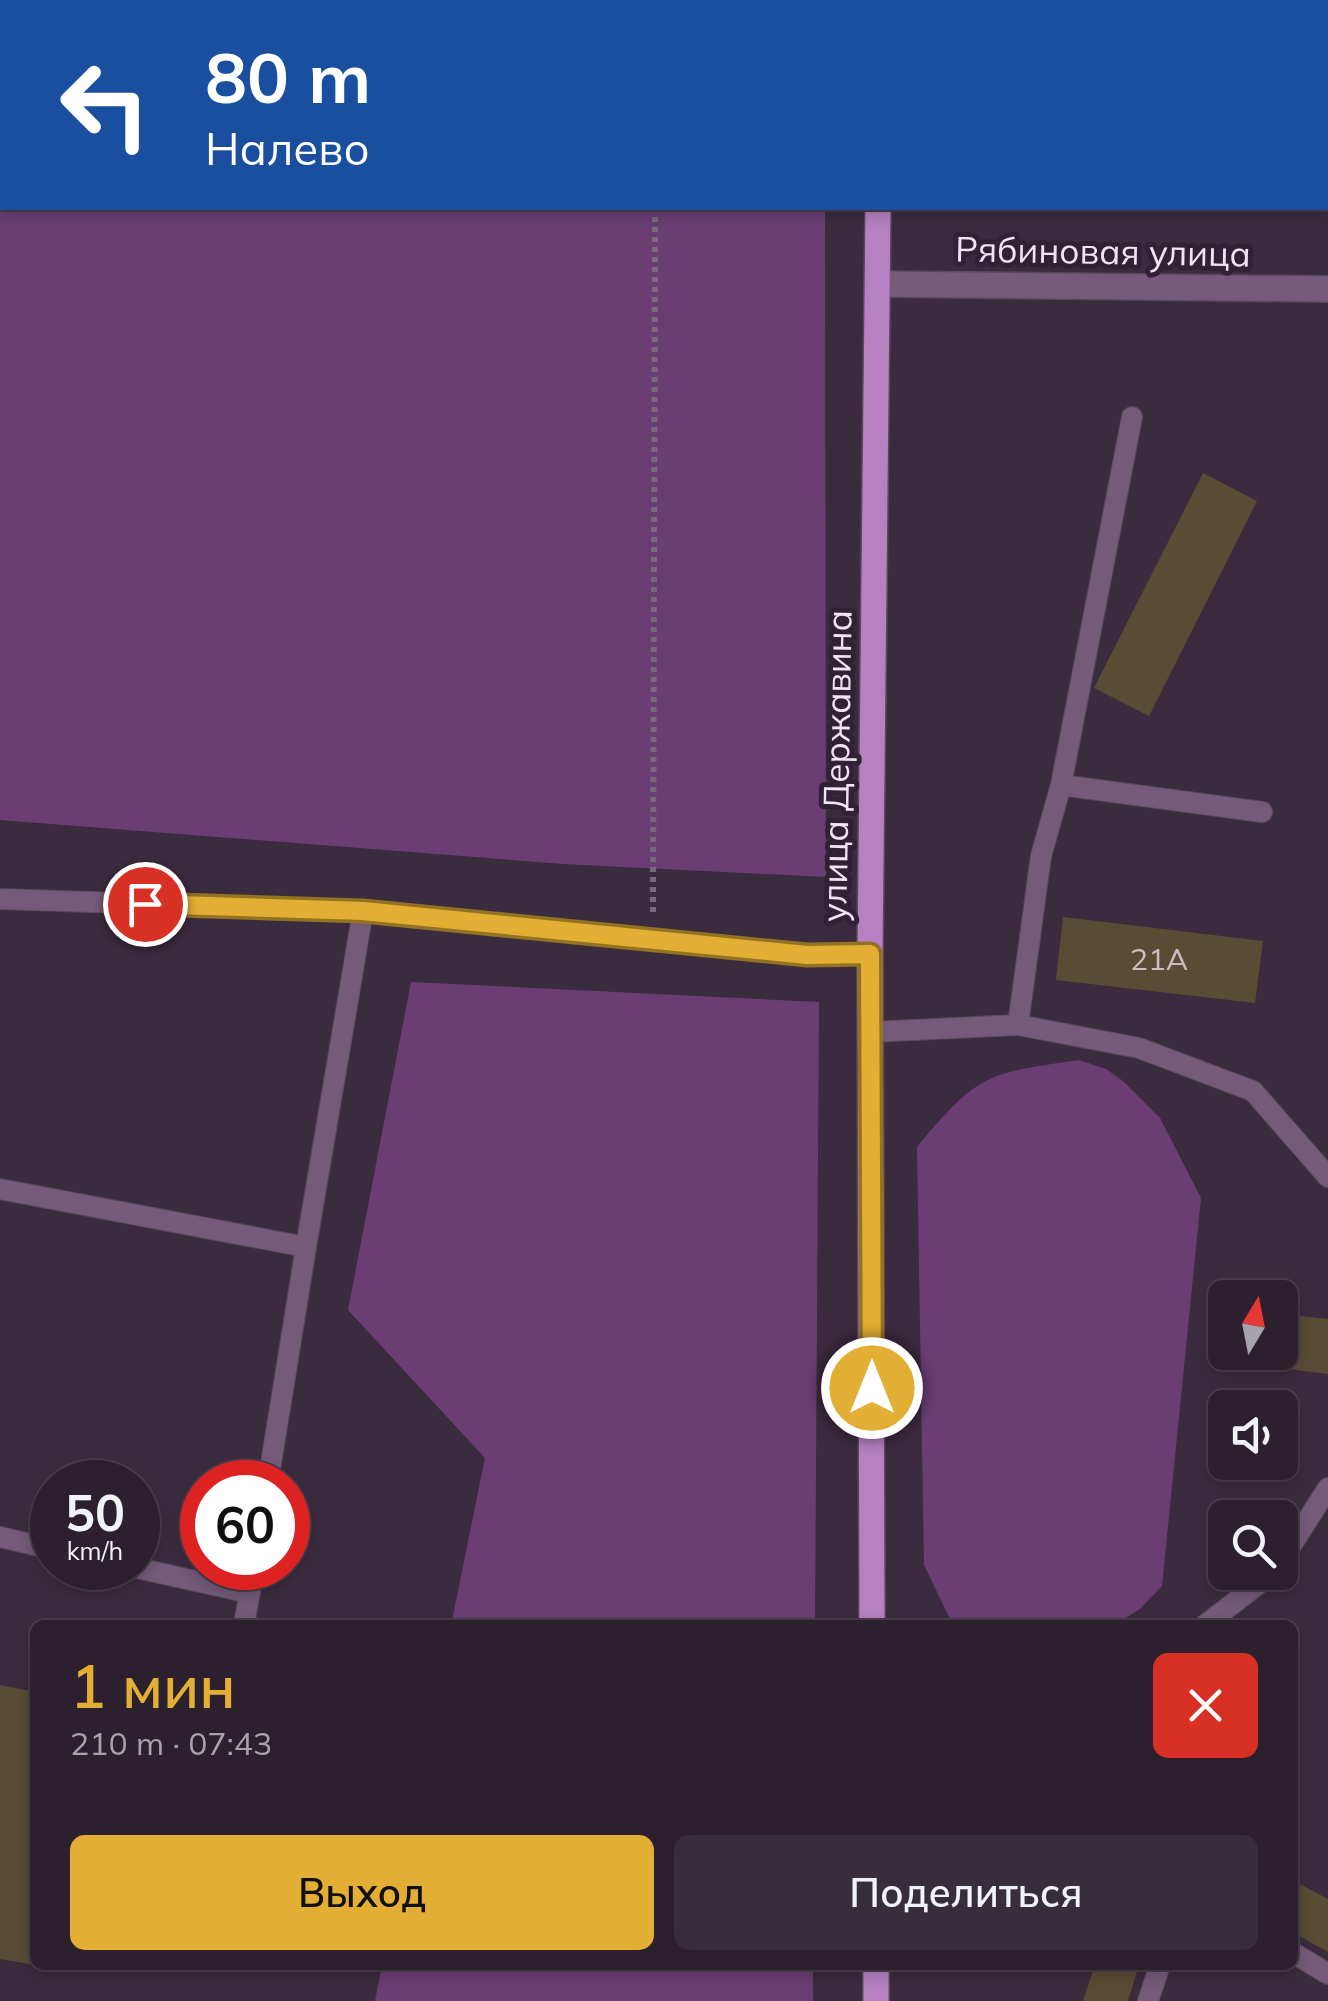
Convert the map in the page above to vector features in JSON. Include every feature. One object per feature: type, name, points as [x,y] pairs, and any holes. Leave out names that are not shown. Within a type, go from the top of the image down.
[{"type":"main road","name":"улица Державина","points":[[872,1620],[870,954],[878,210]]},
{"type":"main road","points":[[876,1970],[876,2001]]},
{"type":"street","name":"Рябиновая улица","points":[[878,284],[1328,289]]},
{"type":"lane","points":[[1018,1025],[1040,856],[1062,785],[1132,417]]},
{"type":"lane","points":[[1062,785],[1262,812]]},
{"type":"lane","points":[[0,900],[363,911],[807,955],[870,954]]},
{"type":"lane","points":[[272,1460],[363,911]]},
{"type":"lane","points":[[871,1032],[1018,1025],[1139,1048],[1253,1092],[1328,1177]]},
{"type":"lane","points":[[0,1189],[306,1246]]},
{"type":"lane","points":[[1298,1536],[1328,1488]]},
{"type":"lane","points":[[0,1537],[30,1544]]},
{"type":"lane","points":[[160,1573],[250,1592],[245,1620]]},
{"type":"lane","points":[[1212,1620],[1251,1590]]},
{"type":"lane","points":[[1298,1956],[1328,1974]]},
{"type":"lane","points":[[1148,2001],[1158,1970]]},
{"type":"path","points":[[653,938],[655,210]]},
{"type":"shaded area","points":[[0,210],[825,210],[826,877],[563,864],[0,820]]},
{"type":"shaded area","points":[[411,982],[819,1002],[815,1620],[452,1620],[485,1458],[348,1310]]},
{"type":"shaded area","points":[[1079,1060],[1106,1069],[1123,1081],[1160,1118],[1201,1198],[1162,1586],[1140,1609],[1122,1620],[951,1620],[924,1565],[917,1147],[970,1091],[986,1081],[1023,1069]]},
{"type":"shaded area","points":[[381,1970],[813,1970],[813,2001],[375,2001]]},
{"type":"building","points":[[1203,473],[1257,501],[1149,716],[1094,688]]},
{"type":"building","points":[[1063,917],[1263,941],[1255,1003],[1056,980]]},
{"type":"building","points":[[1298,1316],[1328,1319],[1328,1374],[1296,1370]]},
{"type":"building","points":[[0,1685],[30,1691],[30,1964],[0,1959]]},
{"type":"building","points":[[1298,1883],[1328,1899],[1328,1952],[1298,1935]]},
{"type":"building","points":[[1093,1970],[1137,1970],[1128,2001],[1083,2001]]},
{"type":"route","points":[[145,904],[363,911],[807,955],[870,954],[872,1388]]}]
